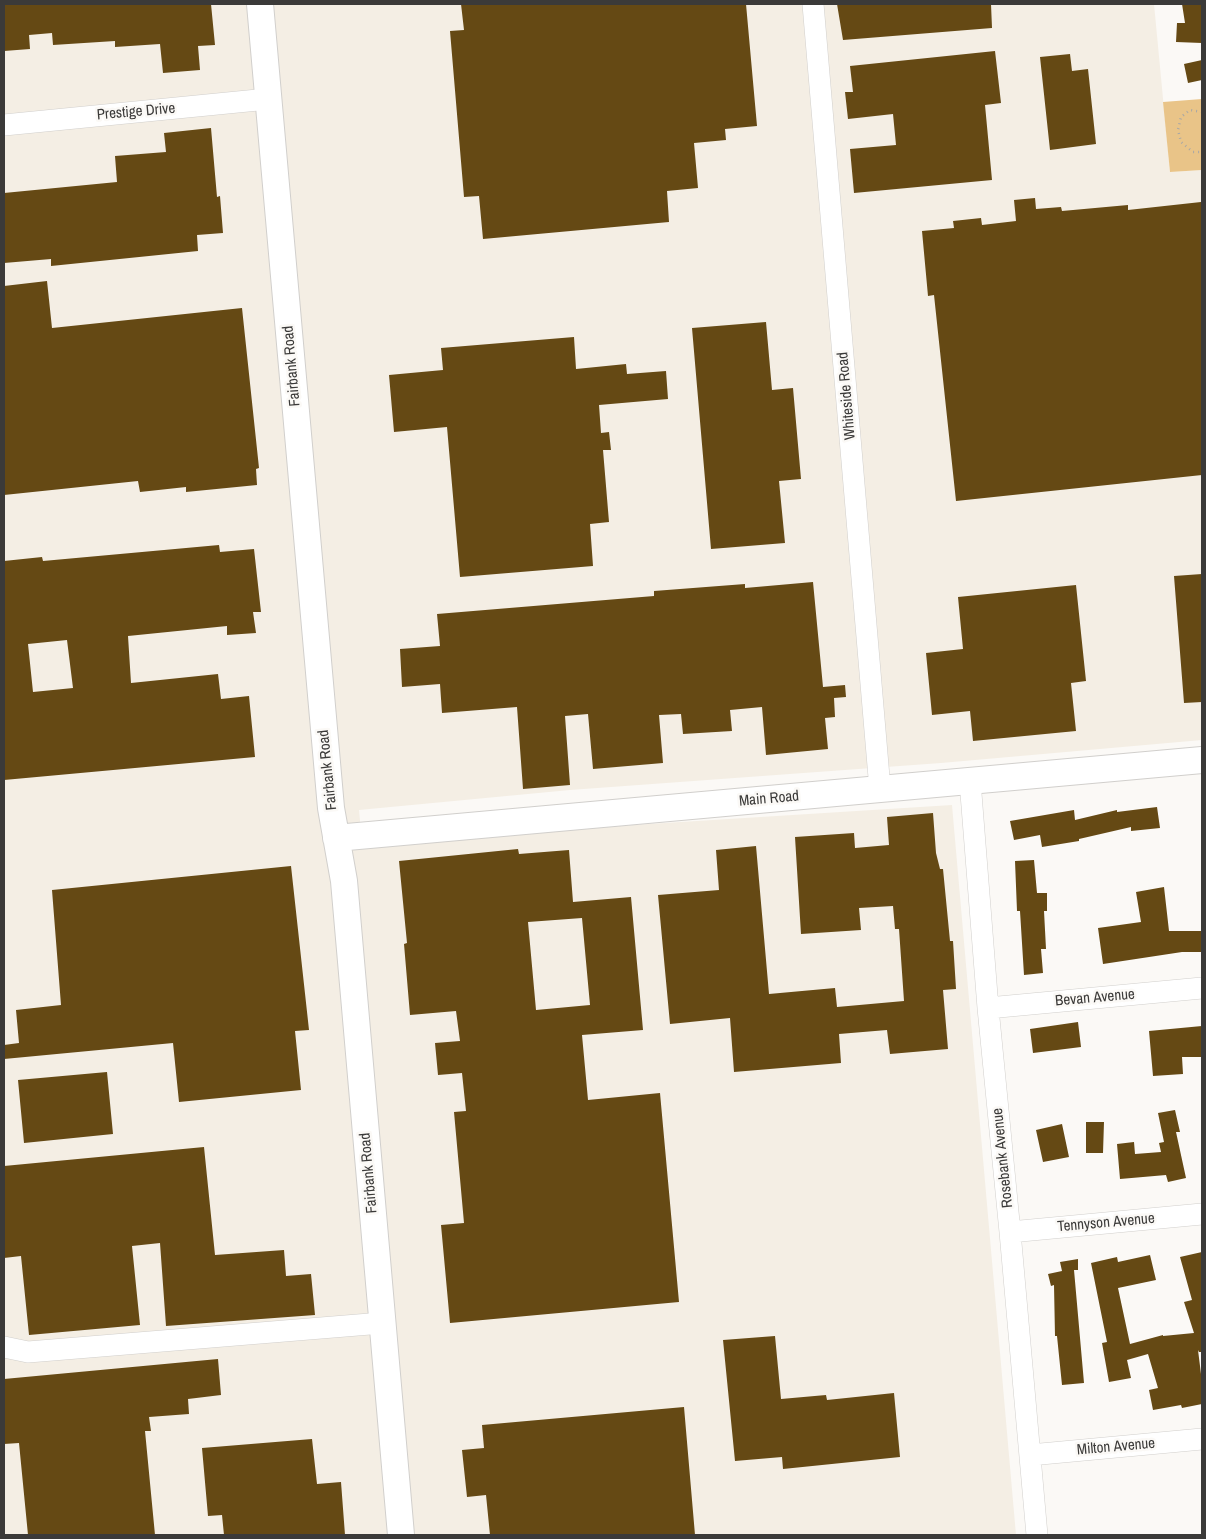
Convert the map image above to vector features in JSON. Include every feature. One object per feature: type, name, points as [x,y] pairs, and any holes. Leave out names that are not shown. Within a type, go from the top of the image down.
[{"type":"main road","name":"Fairbank Road","points":[[260,4],[330,808],[344,881],[401,1535]]},
{"type":"main road","name":"Main Road","points":[[336,838],[1202,760]]},
{"type":"street","name":"Whiteside Road","points":[[813,4],[880,789]]},
{"type":"street","name":"Prestige Drive","points":[[4,124],[268,99]]},
{"type":"street","name":"Rosebank Avenue","points":[[970,781],[988,1008],[1037,1535]]},
{"type":"street","name":"Bevan Avenue","points":[[988,1008],[1202,988]]},
{"type":"street","name":"Tennyson Avenue","points":[[1010,1232],[1202,1214]]},
{"type":"street","points":[[4,1347],[28,1352],[382,1323]]},
{"type":"street","name":"Milton Avenue","points":[[1030,1455],[1202,1439]]},
{"type":"path","points":[[1202,112],[1190,110],[1181,117],[1178,130],[1181,142],[1193,152],[1202,152]]},
{"type":"shaded area","points":[[4,4],[1154,4],[1170,172],[1202,170],[1202,740],[941,763],[570,790],[359,810],[362,842],[952,805],[1016,1535],[4,1535]]},
{"type":"shaded area","points":[[1202,99],[1202,170],[1170,172],[1163,102]]},
{"type":"building","points":[[4,4],[211,4],[215,45],[198,46],[200,70],[163,73],[160,44],[115,47],[115,41],[53,45],[52,33],[29,35],[30,49],[4,51]]},
{"type":"building","points":[[461,4],[746,4],[757,126],[725,129],[726,140],[694,143],[698,188],[667,191],[669,222],[483,239],[479,196],[464,197],[450,31],[464,30]]},
{"type":"building","points":[[837,4],[991,4],[992,28],[843,40]]},
{"type":"building","points":[[1182,4],[1202,4],[1202,43],[1176,42],[1177,23],[1185,23]]},
{"type":"building","points":[[995,51],[1001,103],[985,105],[992,180],[854,193],[850,149],[896,145],[893,114],[848,119],[845,92],[853,92],[850,66]]},
{"type":"building","points":[[1070,54],[1072,71],[1088,69],[1096,144],[1050,150],[1040,57]]},
{"type":"building","points":[[1202,60],[1202,80],[1188,83],[1184,64]]},
{"type":"building","points":[[211,128],[217,197],[220,196],[223,233],[197,235],[198,251],[51,266],[51,259],[4,263],[4,193],[117,182],[115,156],[166,152],[164,133]]},
{"type":"building","points":[[1035,198],[1036,209],[1061,207],[1062,211],[1128,205],[1128,210],[1201,202],[1202,475],[956,501],[934,295],[928,296],[922,231],[954,228],[953,221],[981,218],[982,225],[1016,221],[1014,200]]},
{"type":"building","points":[[47,281],[52,328],[242,308],[259,468],[256,469],[257,485],[186,492],[186,487],[140,492],[138,481],[4,495],[4,286]]},
{"type":"building","points":[[766,322],[772,390],[793,388],[801,479],[779,481],[785,543],[711,549],[692,328]]},
{"type":"building","points":[[574,337],[576,369],[626,364],[627,374],[666,371],[668,399],[599,405],[601,433],[609,432],[611,450],[603,450],[609,522],[590,524],[593,566],[460,577],[447,427],[394,432],[389,375],[443,370],[441,348]]},
{"type":"building","points":[[219,545],[220,552],[254,549],[261,612],[253,612],[256,633],[227,635],[227,626],[128,636],[131,683],[218,674],[221,699],[249,696],[255,757],[4,780],[4,561],[42,557],[43,561]],"holes":[[[67,640],[73,688],[33,692],[28,644]]]},
{"type":"building","points":[[1202,574],[1202,702],[1184,703],[1174,576]]},
{"type":"building","points":[[813,582],[823,687],[845,685],[846,697],[834,698],[835,717],[825,718],[828,749],[766,755],[762,707],[730,710],[732,731],[683,734],[681,714],[659,715],[663,763],[593,769],[588,714],[565,716],[570,785],[523,789],[517,707],[442,713],[440,684],[402,687],[400,649],[440,646],[437,614],[654,596],[654,591],[745,584],[745,588]]},
{"type":"building","points":[[1076,585],[1086,681],[1071,683],[1076,731],[973,741],[970,711],[932,715],[926,653],[963,649],[958,597]]},
{"type":"building","points":[[1157,807],[1160,828],[1131,831],[1131,827],[1079,839],[1079,841],[1042,847],[1040,835],[1014,840],[1010,821],[1074,810],[1075,820],[1117,810],[1117,812]]},
{"type":"building","points":[[933,813],[936,853],[940,869],[943,869],[950,941],[953,941],[956,989],[943,990],[948,1049],[890,1054],[887,1030],[839,1034],[841,1063],[734,1072],[730,1018],[670,1024],[658,895],[719,890],[716,850],[756,846],[769,994],[835,988],[837,1007],[904,1001],[899,929],[895,929],[893,906],[859,908],[861,930],[801,934],[795,837],[854,833],[855,848],[889,845],[887,817]]},
{"type":"building","points":[[518,849],[519,854],[569,850],[573,902],[631,897],[643,1030],[582,1035],[588,1100],[660,1093],[679,1302],[450,1323],[441,1225],[464,1223],[454,1112],[466,1111],[462,1073],[438,1075],[435,1043],[460,1041],[456,1011],[410,1015],[404,944],[407,943],[399,861]],"holes":[[[582,918],[590,1005],[536,1010],[528,922]]]},
{"type":"building","points":[[1034,860],[1037,893],[1047,893],[1047,911],[1044,911],[1046,949],[1041,949],[1043,973],[1024,975],[1020,911],[1017,911],[1015,861]]},
{"type":"building","points":[[291,866],[309,1030],[295,1031],[301,1090],[179,1102],[173,1043],[4,1059],[4,1045],[19,1043],[16,1010],[61,1005],[52,890]]},
{"type":"building","points":[[1164,887],[1169,931],[1202,931],[1202,952],[1182,952],[1103,964],[1098,928],[1141,922],[1136,892]]},
{"type":"building","points":[[1078,1022],[1081,1047],[1033,1053],[1030,1029]]},
{"type":"building","points":[[1202,1026],[1202,1057],[1182,1057],[1183,1074],[1153,1076],[1149,1031]]},
{"type":"building","points":[[107,1072],[113,1134],[24,1143],[18,1080]]},
{"type":"building","points":[[1175,1110],[1180,1132],[1176,1132],[1186,1178],[1168,1182],[1166,1175],[1120,1179],[1117,1144],[1134,1142],[1135,1154],[1161,1152],[1159,1143],[1164,1142],[1158,1113]]},
{"type":"building","points":[[1086,1122],[1104,1122],[1103,1153],[1086,1153]]},
{"type":"building","points":[[1062,1124],[1069,1157],[1043,1162],[1036,1130]]},
{"type":"building","points":[[204,1147],[215,1255],[284,1250],[286,1276],[311,1274],[315,1315],[166,1326],[160,1243],[132,1246],[140,1325],[29,1335],[21,1256],[4,1258],[4,1166]]},
{"type":"building","points":[[1202,1252],[1202,1352],[1198,1350],[1202,1382],[1202,1404],[1182,1408],[1181,1405],[1153,1410],[1149,1390],[1158,1388],[1148,1354],[1127,1360],[1131,1378],[1109,1382],[1102,1343],[1107,1342],[1091,1263],[1117,1257],[1118,1262],[1150,1255],[1156,1280],[1118,1288],[1130,1344],[1163,1335],[1194,1333],[1184,1302],[1192,1300],[1180,1257]]},
{"type":"building","points":[[1078,1259],[1078,1270],[1074,1270],[1084,1383],[1062,1385],[1057,1336],[1055,1336],[1054,1285],[1051,1286],[1048,1274],[1062,1271],[1060,1262]]},
{"type":"building","points":[[775,1336],[781,1399],[826,1395],[827,1400],[894,1393],[900,1457],[783,1469],[782,1457],[735,1461],[723,1340]]},
{"type":"building","points":[[218,1359],[221,1395],[188,1399],[189,1414],[149,1417],[151,1431],[145,1431],[155,1535],[28,1535],[19,1443],[4,1444],[4,1379]]},
{"type":"building","points":[[684,1407],[695,1535],[490,1535],[486,1495],[467,1497],[462,1450],[484,1448],[482,1425]]},
{"type":"building","points":[[312,1439],[317,1484],[341,1482],[345,1535],[224,1535],[222,1515],[208,1516],[202,1448]]}]
